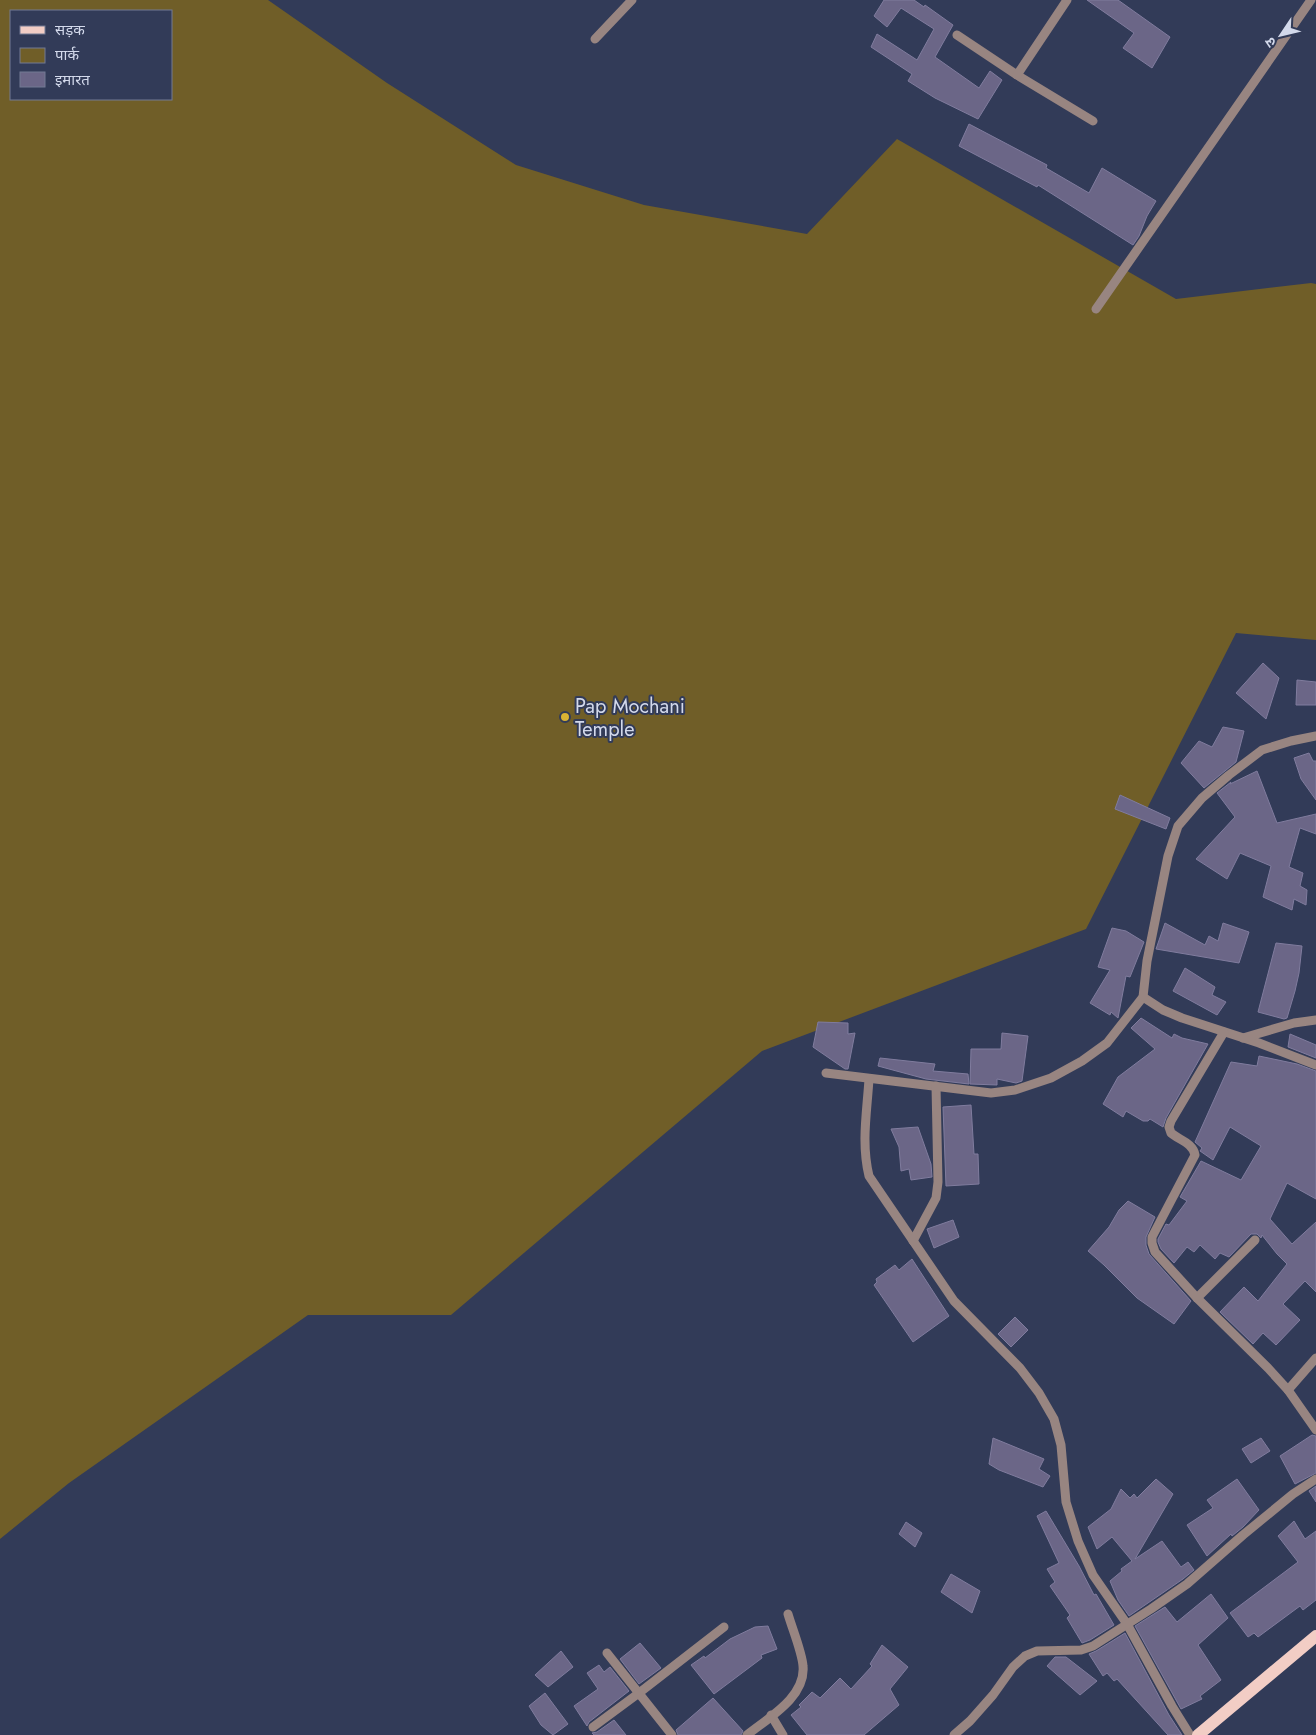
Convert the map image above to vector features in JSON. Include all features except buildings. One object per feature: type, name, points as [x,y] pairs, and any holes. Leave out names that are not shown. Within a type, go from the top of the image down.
[{"type":"main road","points":[[1198,1735],[1316,1636]]},
{"type":"street","points":[[594,39],[632,0]]},
{"type":"street","points":[[1017,75],[1067,0]]},
{"type":"street","points":[[1096,309],[1311,0]]},
{"type":"street","points":[[957,35],[1017,75],[1093,121]]},
{"type":"street","points":[[826,1074],[991,1093],[1015,1090],[1051,1078],[1082,1061],[1107,1043],[1143,997],[1168,856],[1178,826],[1202,798],[1262,750],[1316,736]]},
{"type":"street","points":[[1143,997],[1163,1010],[1182,1018],[1316,1064]]},
{"type":"street","points":[[1242,1038],[1294,1023],[1316,1020]]},
{"type":"street","points":[[1224,1032],[1171,1121],[1169,1127],[1171,1133],[1190,1145],[1195,1155],[1152,1237],[1152,1244],[1155,1252],[1197,1298],[1288,1390],[1316,1430]]},
{"type":"street","points":[[869,1079],[864,1137],[865,1159],[869,1176],[954,1301],[1020,1368],[1039,1393],[1054,1419],[1061,1445],[1066,1502],[1078,1541],[1093,1575],[1127,1624],[1190,1735]]},
{"type":"street","points":[[913,1241],[936,1198],[938,1182],[936,1086]]},
{"type":"street","points":[[1197,1298],[1255,1240]]},
{"type":"street","points":[[1288,1390],[1316,1358]]},
{"type":"street","points":[[954,1735],[993,1696],[1012,1667],[1025,1656],[1037,1651],[1081,1650],[1093,1646],[1187,1584],[1242,1535],[1293,1494],[1316,1479]]},
{"type":"street","points":[[747,1735],[790,1700],[800,1684],[803,1666],[788,1614]]},
{"type":"street","points":[[593,1727],[724,1627]]},
{"type":"street","points":[[607,1653],[672,1735]]},
{"type":"street","points":[[771,1716],[783,1735]]},
{"type":"green space","points":[[0,0],[268,0],[387,83],[516,165],[644,205],[807,234],[897,139],[1176,299],[1311,283],[1316,284],[1316,640],[1236,633],[1086,929],[762,1051],[451,1315],[308,1315],[69,1483],[0,1539]]},
{"type":"place","name":"Pap Mochani Temple","points":[[565,717]]}]
